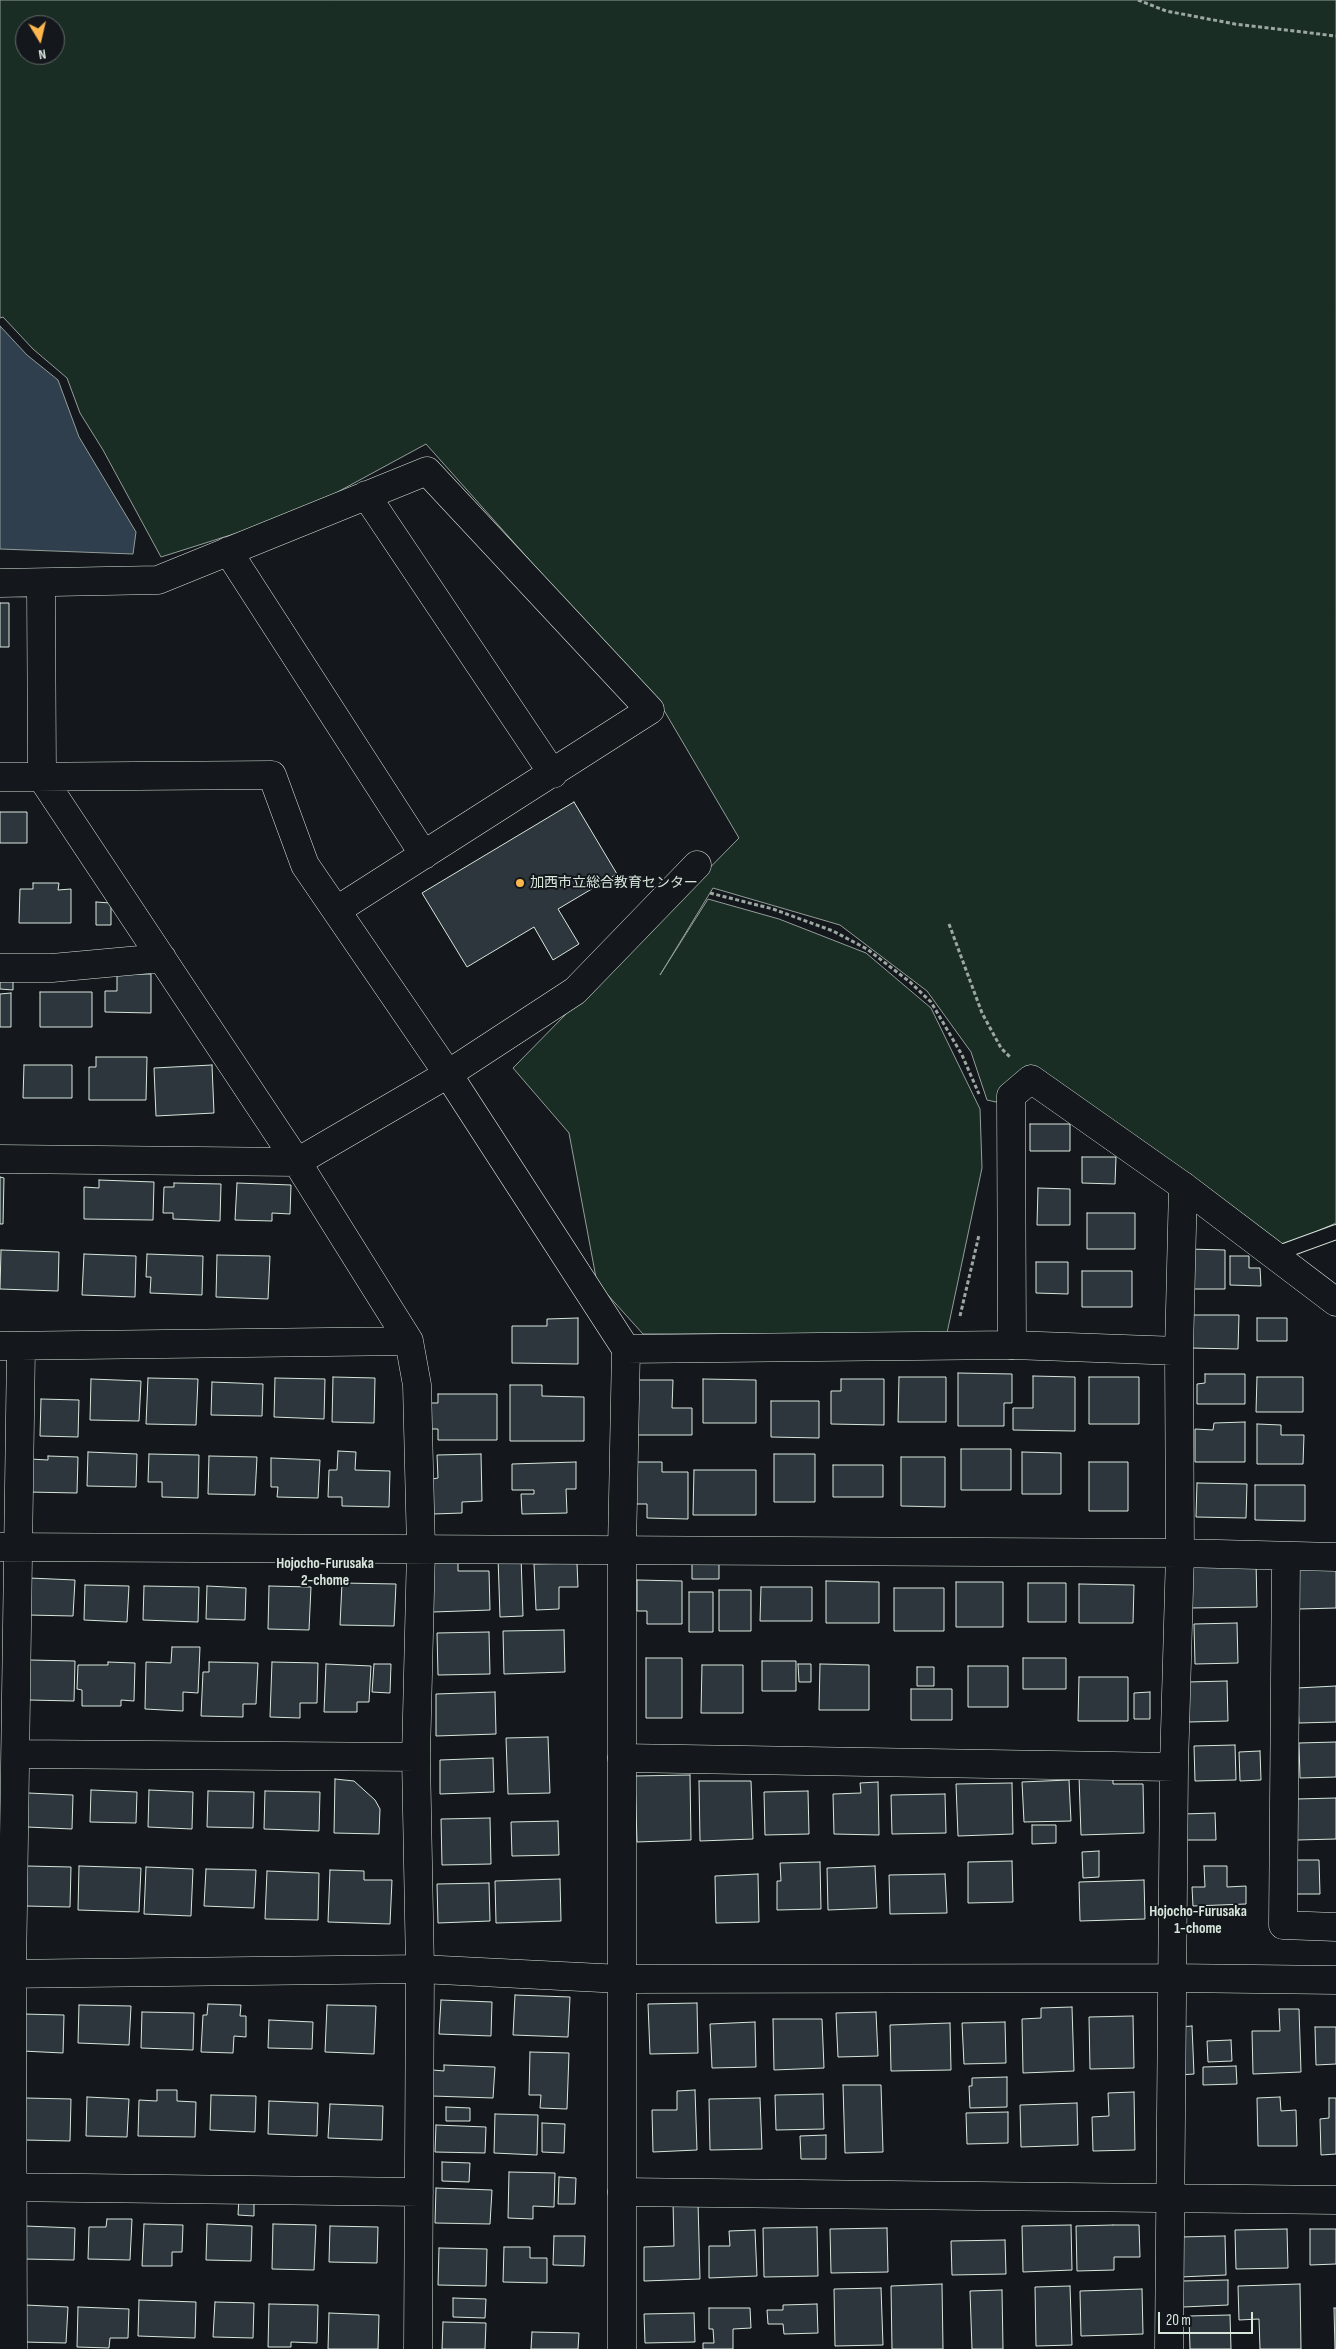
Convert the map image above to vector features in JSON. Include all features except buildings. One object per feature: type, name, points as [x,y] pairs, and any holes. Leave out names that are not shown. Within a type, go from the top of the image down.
[{"type":"street","points":[[0,584],[158,580],[427,471],[650,710],[337,910]]},
{"type":"street","points":[[366,495],[552,774]]},
{"type":"street","points":[[228,552],[424,855]]},
{"type":"street","points":[[41,583],[42,778],[297,1162],[409,1341],[417,1384],[421,1549],[416,1756],[420,1969],[418,2349]]},
{"type":"street","points":[[0,777],[272,775],[305,865],[448,1074],[626,1349],[622,1549],[622,2349]]},
{"type":"street","points":[[0,1159],[297,1162],[448,1074],[574,991],[696,865]]},
{"type":"street","points":[[0,968],[52,968],[162,958]]},
{"type":"street","points":[[1012,1345],[1011,1096],[1031,1079],[1183,1186],[1336,1302]]},
{"type":"street","points":[[1169,2349],[1174,1767],[1180,1553],[1179,1351],[1183,1186]]},
{"type":"street","points":[[13,2349],[6,2187],[6,1974],[16,1754],[9,1547],[10,1346],[409,1341]]},
{"type":"street","points":[[626,1349],[1012,1345],[1179,1351]]},
{"type":"street","points":[[9,1547],[1180,1553],[1336,1557]]},
{"type":"street","points":[[1286,1557],[1283,1925],[1336,1926]]},
{"type":"street","points":[[16,1754],[416,1756]]},
{"type":"street","points":[[622,1758],[1174,1767]]},
{"type":"street","points":[[6,1974],[420,1969],[622,1979],[1173,1978],[1336,1980]]},
{"type":"street","points":[[6,2187],[419,2192]]},
{"type":"street","points":[[622,2192],[1336,2200]]},
{"type":"lane","points":[[1273,1255],[1336,1232]]},
{"type":"path","points":[[1138,0],[1166,11],[1235,24],[1336,36]]},
{"type":"path","points":[[707,892],[773,909],[833,931],[867,949],[910,982],[931,1002],[962,1055],[980,1096]]},
{"type":"path","points":[[949,924],[982,1013],[1001,1048],[1031,1079]]},
{"type":"path","points":[[954,1346],[982,1226]]},
{"type":"green space","points":[[0,0],[1336,0],[1336,1223],[1275,1250],[1027,1089],[996,1102],[987,1100],[971,1052],[927,991],[840,925],[713,888],[660,975],[708,899],[779,919],[866,953],[931,1008],[980,1109],[982,1168],[947,1333],[643,1334],[597,1283],[569,1133],[513,1068],[739,838],[665,712],[426,444],[297,514],[161,557],[103,450],[80,413],[67,378],[33,349],[3,317],[0,318]]},
{"type":"water","points":[[0,326],[27,355],[58,380],[79,437],[136,532],[133,554],[0,549]]},
{"type":"place","name":"加西市立総合教育センター","points":[[520,883]]},
{"type":"district","name":"Hojocho-Furusaka 2-chome","points":[[325,1572]]},
{"type":"district","name":"Hojocho-Furusaka 1-chome","points":[[1198,1920]]}]
